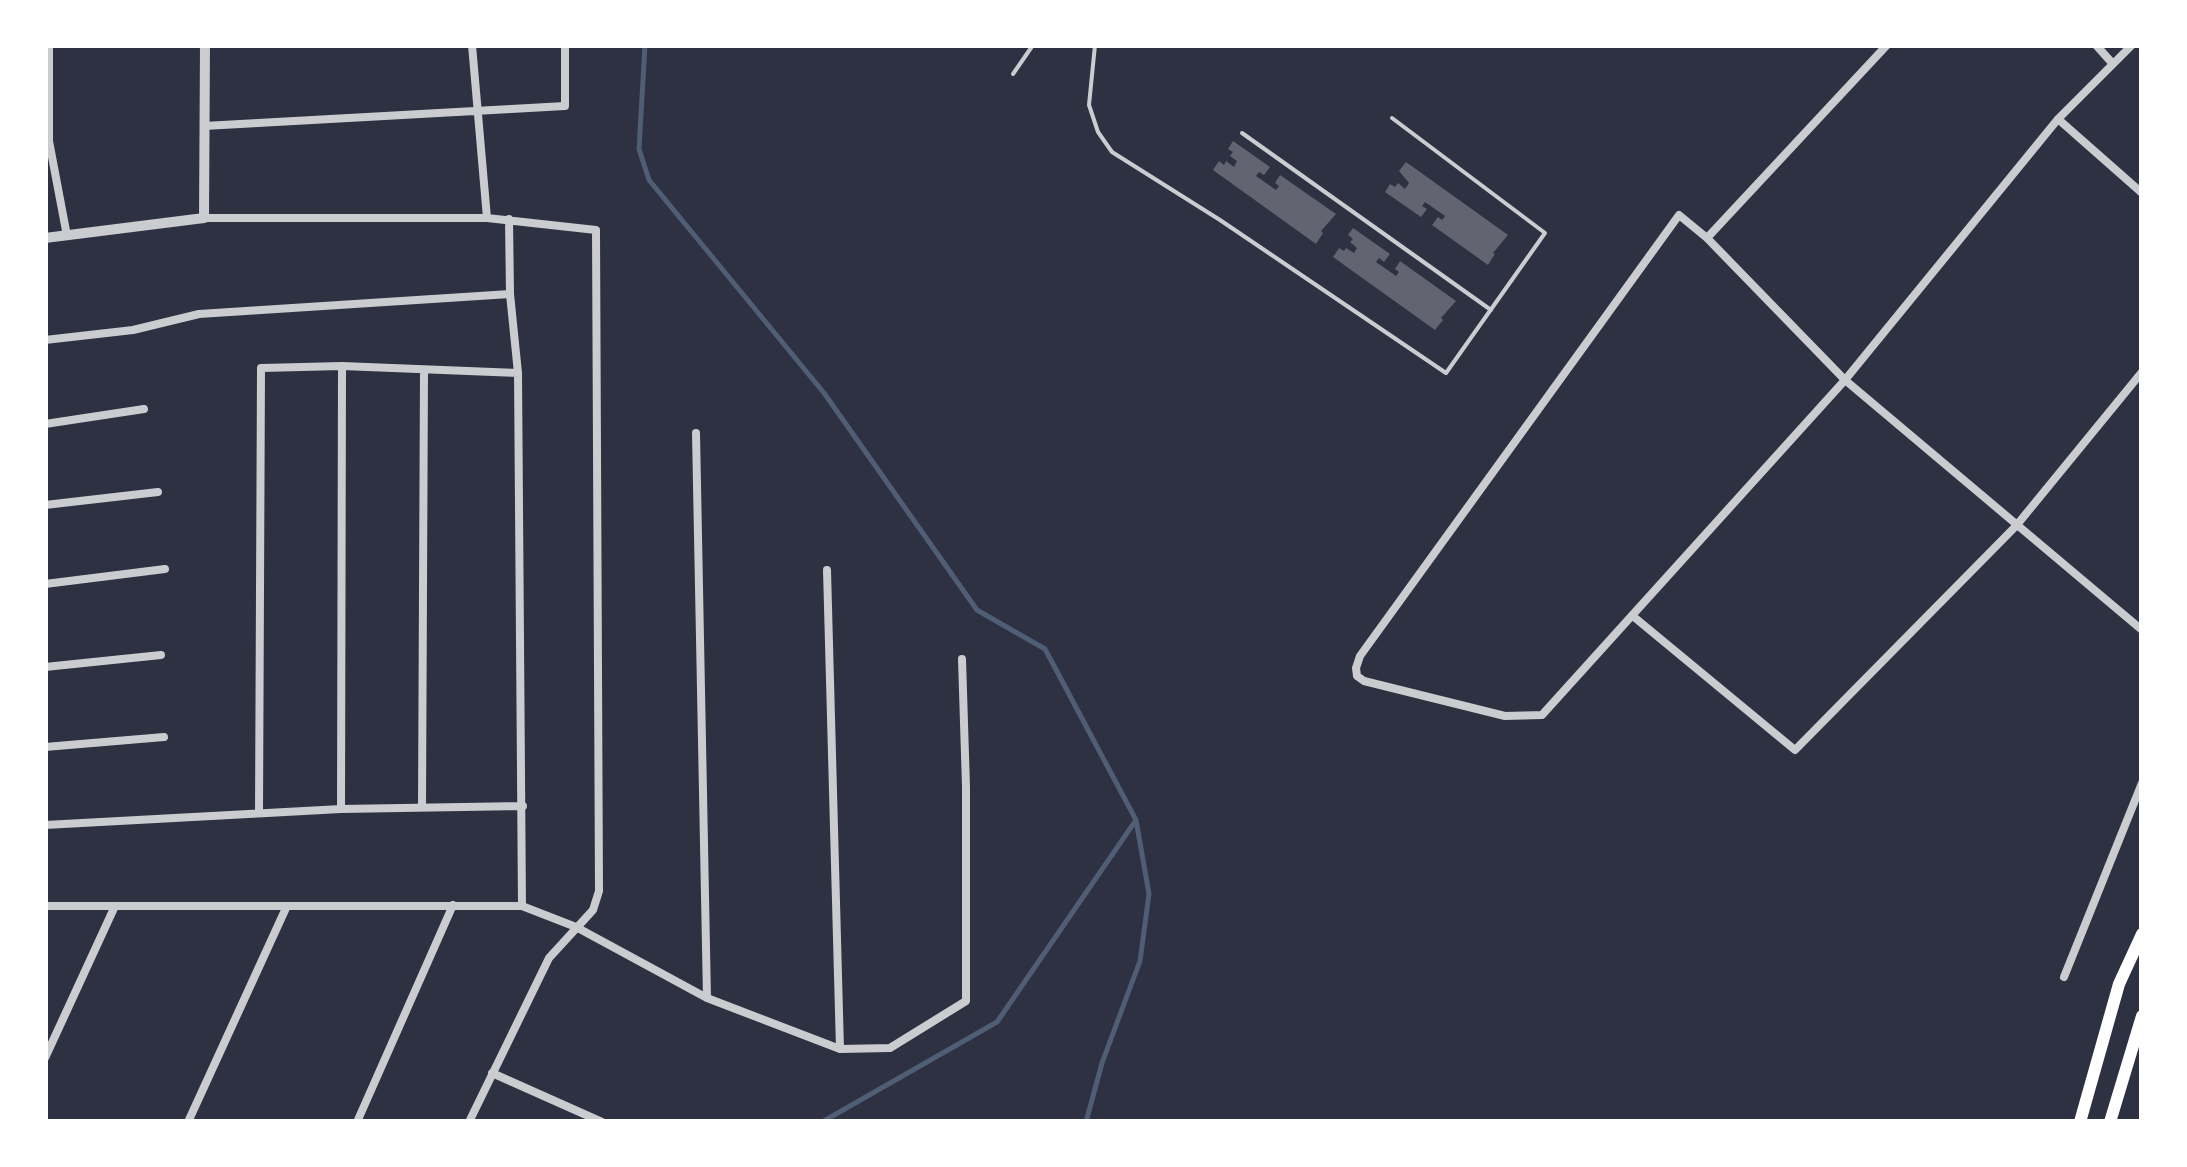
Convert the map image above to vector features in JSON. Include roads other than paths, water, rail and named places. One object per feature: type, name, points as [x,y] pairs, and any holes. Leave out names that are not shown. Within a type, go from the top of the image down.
[{"type":"highway","points":[[2080,1122],[2120,984],[2142,934]]},
{"type":"highway","points":[[2110,1122],[2142,1016]]},
{"type":"street","points":[[50,45],[47,142],[67,236]]},
{"type":"street","points":[[204,218],[205,45]]},
{"type":"street","points":[[472,45],[487,218]]},
{"type":"street","points":[[204,126],[565,106],[564,45]]},
{"type":"street","points":[[1707,238],[1887,45]]},
{"type":"street","points":[[2096,45],[2114,64]]},
{"type":"street","points":[[2132,45],[2058,119],[1845,380],[1542,715],[1505,716],[1364,681],[1357,676],[1360,656],[1679,215],[1707,238],[1845,380],[2142,630]]},
{"type":"street","points":[[2058,119],[2142,194]]},
{"type":"street","points":[[45,238],[204,218],[487,218],[596,230],[600,891],[593,910],[550,958],[469,1122]]},
{"type":"street","points":[[509,219],[510,294],[518,373],[522,906]]},
{"type":"street","points":[[45,340],[133,330],[199,314],[510,294]]},
{"type":"street","points":[[260,812],[261,368],[342,366],[518,373]]},
{"type":"street","points":[[341,808],[342,366]]},
{"type":"street","points":[[422,806],[424,371]]},
{"type":"street","points":[[1634,617],[1795,750],[2016,526],[2142,372]]},
{"type":"street","points":[[45,424],[144,410]]},
{"type":"street","points":[[696,433],[706,998]]},
{"type":"street","points":[[45,505],[158,492]]},
{"type":"street","points":[[45,584],[165,569]]},
{"type":"street","points":[[826,570],[840,1049]]},
{"type":"street","points":[[45,667],[161,655]]},
{"type":"street","points":[[45,906],[522,906],[576,927],[706,998],[840,1049],[890,1048],[966,1001],[962,659]]},
{"type":"street","points":[[45,747],[164,737]]},
{"type":"street","points":[[2064,977],[2142,783]]},
{"type":"street","points":[[45,825],[341,808],[523,806]]},
{"type":"street","points":[[357,1122],[453,905]]},
{"type":"street","points":[[45,1058],[115,906]]},
{"type":"street","points":[[188,1122],[286,908]]},
{"type":"street","points":[[492,1073],[602,1122]]},
{"type":"lane","points":[[1013,74],[1033,45]]},
{"type":"lane","points":[[1094,45],[1089,104],[1098,132],[1112,152],[1446,373],[1545,234],[1392,118]]},
{"type":"lane","points":[[1242,133],[1491,310]]},
{"type":"waterway","points":[[645,45],[639,149],[649,180],[824,393],[977,610],[1045,649],[1136,820],[1149,894],[1140,961],[1102,1063],[1086,1122]]},
{"type":"waterway","points":[[822,1122],[997,1022],[1136,820]]}]
